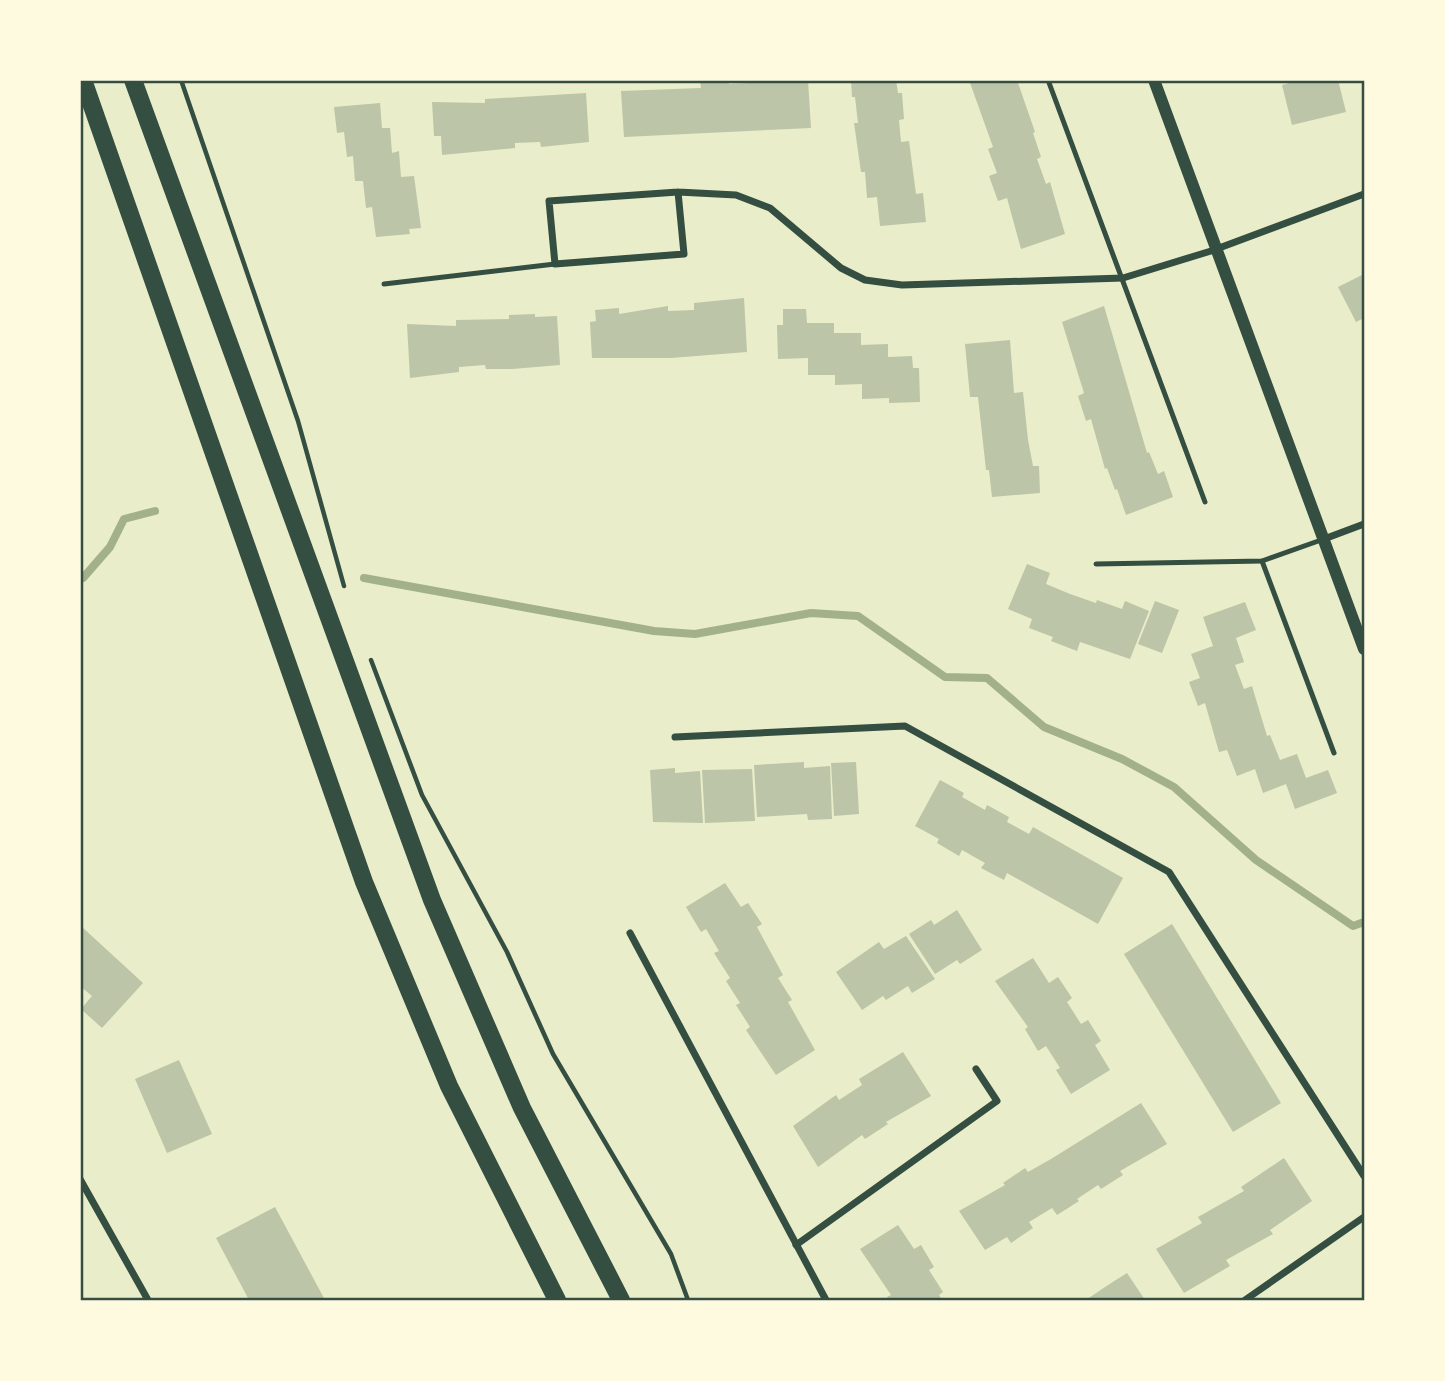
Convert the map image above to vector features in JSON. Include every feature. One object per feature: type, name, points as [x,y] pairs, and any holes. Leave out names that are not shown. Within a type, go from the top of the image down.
[{"type":"main road","points":[[83,80],[364,882],[449,1086],[557,1300]]},
{"type":"main road","points":[[133,80],[432,900],[522,1108],[621,1300]]},
{"type":"street","points":[[1154,80],[1364,649]]},
{"type":"street","points":[[678,192],[684,254],[555,264],[549,201],[678,192],[736,195],[770,208],[841,268],[865,280],[902,285],[1123,278],[1217,248],[1364,194]]},
{"type":"street","points":[[1324,539],[1364,524]]},
{"type":"street","points":[[675,737],[905,726],[1169,872],[1364,1175]]},
{"type":"street","points":[[631,933],[826,1300]]},
{"type":"street","points":[[796,1245],[997,1101],[976,1069]]},
{"type":"street","points":[[80,1180],[148,1300]]},
{"type":"street","points":[[1245,1300],[1364,1217]]},
{"type":"lane","points":[[1048,80],[1205,502]]},
{"type":"lane","points":[[384,284],[555,264]]},
{"type":"lane","points":[[1096,564],[1262,561],[1324,539]]},
{"type":"lane","points":[[1262,561],[1335,753]]},
{"type":"path","points":[[181,80],[298,421],[345,591]]},
{"type":"path","points":[[369,655],[422,795],[507,952],[552,1053],[671,1254],[688,1300]]},
{"type":"building","points":[[700,80],[729,80],[729,84],[808,80],[811,128],[624,137],[621,91],[701,88]]},
{"type":"building","points":[[851,80],[896,80],[898,93],[902,93],[904,119],[899,120],[901,142],[909,141],[916,194],[923,193],[926,222],[880,226],[877,197],[867,198],[865,172],[861,172],[854,123],[858,123]]},
{"type":"building","points":[[969,80],[1017,80],[1035,132],[1033,133],[1041,157],[1037,159],[1046,184],[1050,182],[1065,234],[1021,249],[1007,198],[998,201],[989,176],[997,173],[988,149],[993,147]]},
{"type":"building","points":[[1301,80],[1338,80],[1346,112],[1292,125],[1282,85]]},
{"type":"building","points":[[586,93],[589,142],[541,147],[540,142],[515,143],[515,148],[442,155],[441,136],[434,136],[432,102],[485,103],[485,99]]},
{"type":"building","points":[[380,103],[382,128],[390,128],[392,153],[399,151],[401,177],[414,176],[421,228],[409,229],[410,234],[376,237],[372,207],[366,208],[363,181],[355,181],[353,156],[347,157],[344,132],[337,133],[334,107]]},
{"type":"building","points":[[1364,274],[1364,318],[1356,322],[1338,287]]},
{"type":"building","points":[[744,298],[747,352],[671,358],[592,358],[590,322],[596,321],[595,310],[619,308],[619,314],[668,306],[668,311],[694,310],[694,303]]},
{"type":"building","points":[[1104,306],[1147,453],[1149,452],[1158,474],[1164,471],[1173,497],[1126,515],[1117,489],[1115,490],[1107,468],[1105,469],[1091,419],[1086,421],[1078,396],[1084,393],[1062,322]]},
{"type":"building","points":[[783,309],[806,309],[807,323],[834,323],[834,333],[861,333],[861,345],[888,344],[888,357],[912,356],[913,368],[919,368],[920,402],[889,403],[889,398],[862,399],[862,384],[835,385],[835,375],[808,375],[808,358],[778,359],[777,325],[783,325]]},
{"type":"building","points":[[535,314],[535,317],[557,316],[560,365],[512,369],[486,369],[485,365],[459,367],[459,372],[410,378],[407,324],[456,326],[456,320],[509,319],[509,315]]},
{"type":"building","points":[[1010,340],[1014,393],[1023,392],[1033,466],[1039,466],[1040,493],[992,497],[989,470],[986,470],[978,397],[970,397],[965,344]]},
{"type":"building","points":[[1027,564],[1050,573],[1046,584],[1070,594],[1122,609],[1125,601],[1149,611],[1130,659],[1080,642],[1077,651],[1051,641],[1053,637],[1029,628],[1032,619],[1008,609]]},
{"type":"building","points":[[1155,601],[1179,610],[1162,653],[1138,644]]},
{"type":"building","points":[[1245,602],[1256,630],[1236,638],[1244,662],[1235,665],[1244,689],[1252,686],[1267,736],[1270,735],[1280,760],[1297,754],[1306,778],[1328,770],[1337,793],[1295,809],[1286,784],[1263,793],[1255,769],[1237,776],[1227,750],[1219,752],[1205,703],[1198,706],[1189,682],[1200,678],[1191,654],[1213,646],[1203,617]]},
{"type":"building","points":[[804,762],[804,768],[830,766],[832,819],[808,820],[807,814],[757,817],[754,765]]},
{"type":"building","points":[[856,762],[859,814],[834,816],[831,763]]},
{"type":"building","points":[[675,768],[675,773],[700,771],[703,823],[653,822],[650,770]]},
{"type":"building","points":[[752,769],[755,821],[705,823],[702,770]]},
{"type":"building","points":[[940,780],[964,793],[962,797],[985,810],[987,805],[1009,817],[1007,822],[1029,834],[1033,827],[1123,878],[1098,924],[1007,873],[1004,880],[981,868],[985,863],[962,850],[959,856],[937,843],[939,839],[915,826]]},
{"type":"building","points":[[725,883],[741,907],[748,903],[762,924],[757,927],[783,975],[778,978],[792,1000],[788,1002],[815,1050],[776,1075],[746,1030],[750,1027],[736,1005],[740,1003],[726,981],[730,978],[714,953],[719,951],[706,929],[701,932],[686,907]]},
{"type":"building","points":[[957,910],[982,950],[960,964],[957,960],[935,974],[909,934],[931,920],[934,925]]},
{"type":"building","points":[[1172,924],[1281,1103],[1233,1132],[1124,954]]},
{"type":"building","points":[[82,927],[143,983],[102,1028],[81,1009],[92,996],[80,986]]},
{"type":"building","points":[[906,936],[935,979],[912,993],[908,986],[886,1000],[883,996],[862,1010],[836,972],[879,942],[884,949]]},
{"type":"building","points":[[1033,958],[1049,983],[1058,977],[1072,998],[1067,1002],[1081,1024],[1088,1020],[1101,1041],[1095,1045],[1110,1070],[1071,1094],[1056,1070],[1060,1068],[1046,1046],[1038,1051],[1025,1029],[1028,1027],[995,981]]},
{"type":"building","points":[[903,1052],[931,1096],[886,1122],[888,1124],[865,1139],[862,1135],[818,1167],[793,1126],[836,1095],[839,1100],[862,1085],[859,1079]]},
{"type":"building","points":[[179,1060],[212,1134],[167,1153],[135,1079]]},
{"type":"building","points":[[1141,1103],[1167,1144],[1120,1171],[1123,1175],[1101,1189],[1098,1185],[1057,1215],[1052,1208],[1029,1222],[1033,1228],[1011,1243],[1007,1237],[985,1250],[959,1211],[1005,1185],[1003,1183],[1025,1168],[1028,1172]]},
{"type":"building","points":[[1284,1158],[1312,1201],[1270,1230],[1273,1234],[1226,1260],[1230,1266],[1184,1293],[1156,1249],[1202,1223],[1198,1217],[1244,1191],[1241,1187]]},
{"type":"building","points":[[275,1207],[325,1300],[249,1300],[216,1238]]},
{"type":"building","points":[[898,1225],[914,1249],[921,1245],[934,1267],[929,1270],[943,1292],[939,1295],[942,1300],[889,1300],[887,1297],[891,1295],[860,1249]]},
{"type":"building","points":[[1127,1273],[1145,1300],[1086,1300],[1105,1287]]},
{"type":"waterway","points":[[80,577],[83,578],[110,547],[124,519],[155,511]]},
{"type":"waterway","points":[[364,578],[654,631],[695,634],[811,613],[858,616],[945,677],[987,678],[1044,727],[1122,759],[1174,787],[1256,860],[1353,926],[1364,922]]}]
